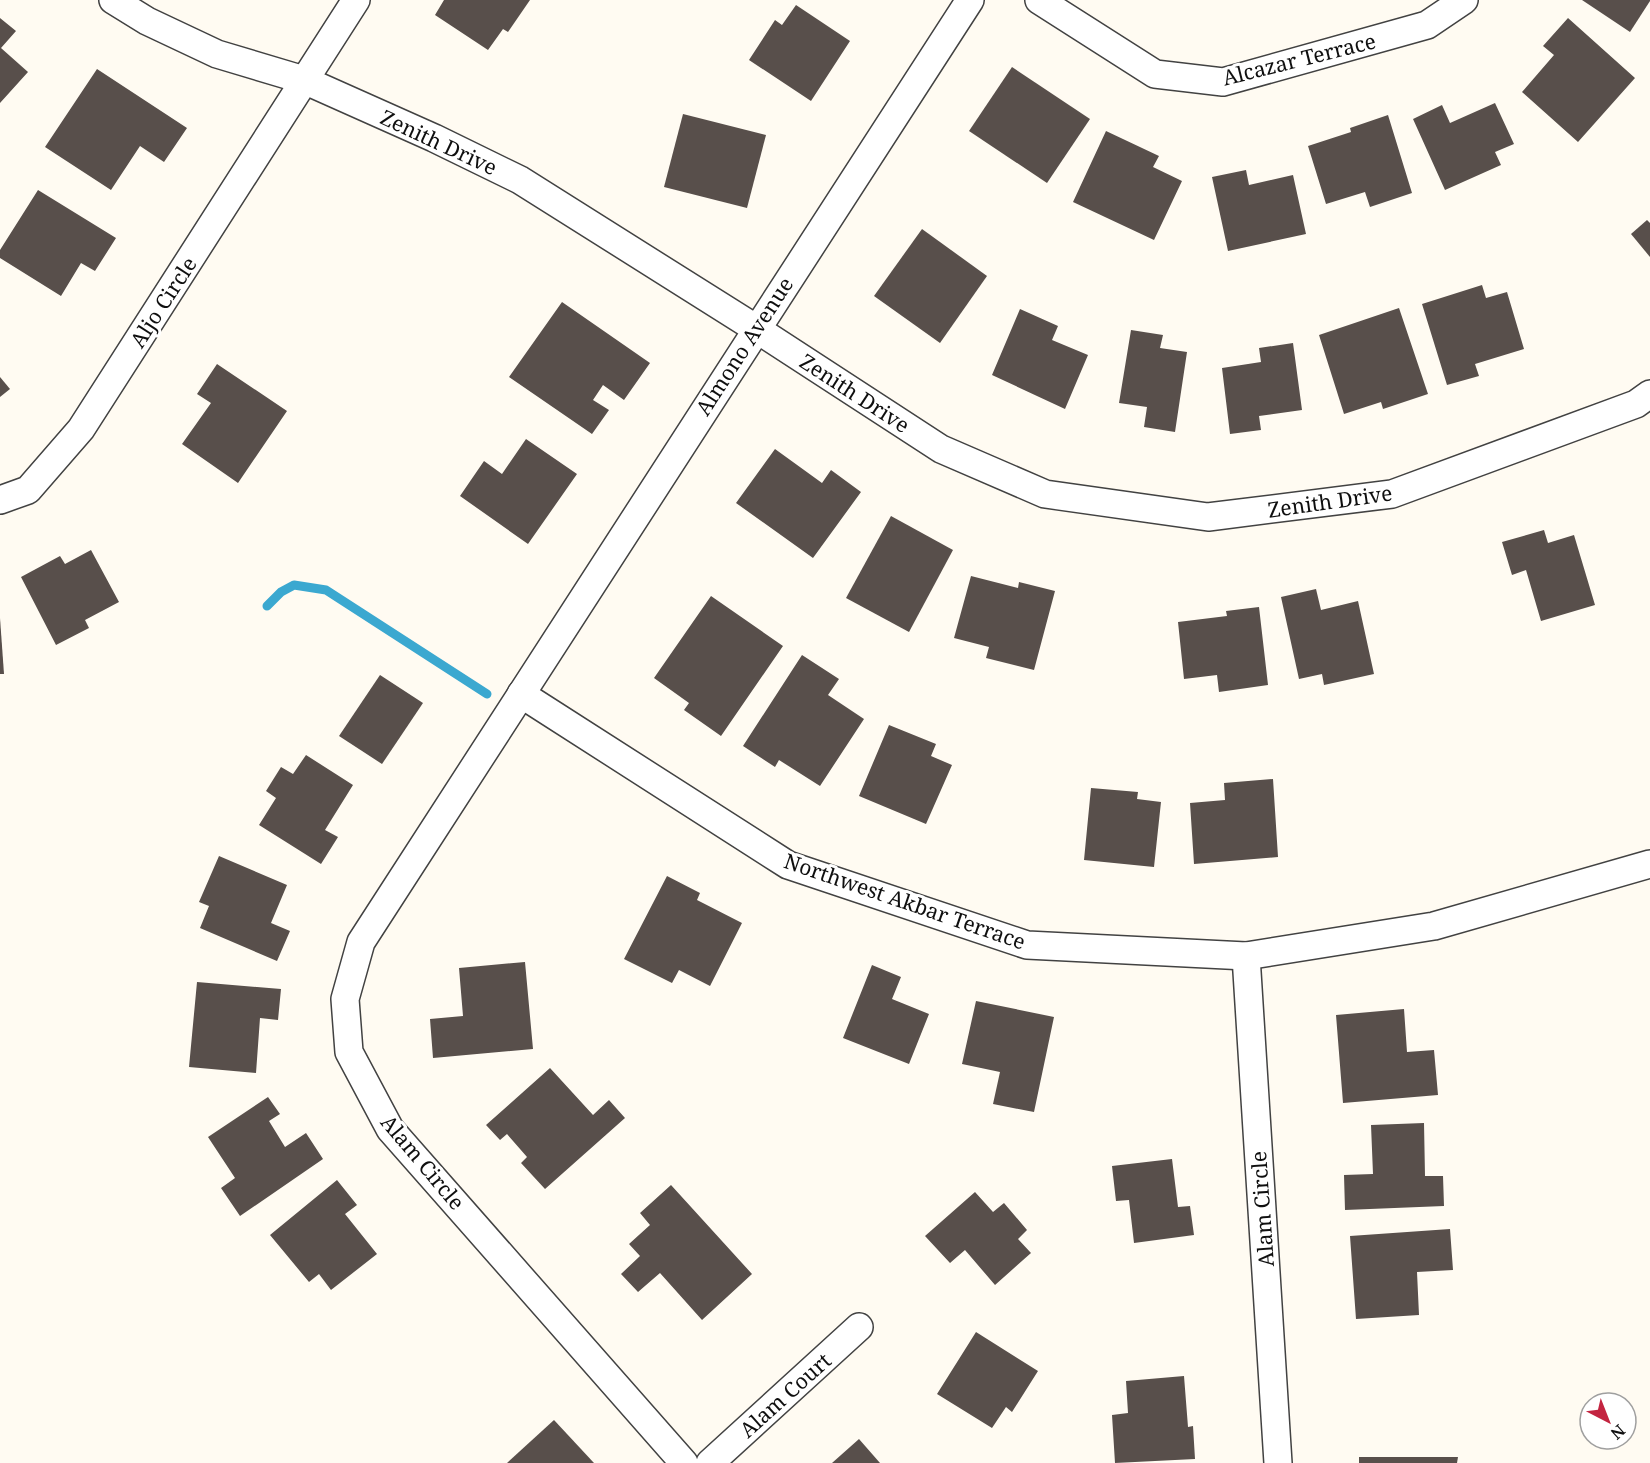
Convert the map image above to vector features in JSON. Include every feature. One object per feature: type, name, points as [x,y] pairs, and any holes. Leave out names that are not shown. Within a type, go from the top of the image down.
[{"type":"street","name":"Zenith Drive","points":[[113,0],[147,21],[217,54],[304,80],[434,138],[520,180],[755,328],[941,449],[1045,494],[1208,517],[1392,494],[1636,404],[1650,394]]},
{"type":"street","name":"Aljo Circle","points":[[0,500],[28,490],[81,429],[356,0]]},
{"type":"street","name":"Almono Avenue","points":[[521,694],[755,328],[970,0]]},
{"type":"street","name":"Alcazar Terrace","points":[[1039,0],[1155,74],[1223,82],[1427,25],[1464,0]]},
{"type":"street","name":"Northwest Akbar Terrace","points":[[521,694],[788,866],[1027,945],[1246,956],[1434,926],[1650,864]]},
{"type":"street","name":"Alam Circle","points":[[521,694],[361,942],[345,999],[349,1052],[390,1129],[684,1463]]},
{"type":"street","name":"Alam Circle","points":[[1246,956],[1278,1463]]},
{"type":"street","name":"Alam Court","points":[[710,1463],[859,1327]]},
{"type":"building","points":[[444,0],[530,0],[508,32],[503,29],[488,50],[435,15]]},
{"type":"building","points":[[1582,0],[1650,0],[1650,1],[1630,32]]},
{"type":"building","points":[[796,5],[850,41],[811,101],[749,60],[775,20],[782,25]]},
{"type":"building","points":[[0,18],[16,31],[1,48],[28,72],[0,103]]},
{"type":"building","points":[[1568,18],[1635,78],[1578,142],[1522,92],[1554,55],[1543,46]]},
{"type":"building","points":[[1012,67],[1090,119],[1047,183],[969,131]]},
{"type":"building","points":[[97,69],[187,128],[164,162],[140,146],[111,190],[45,147]]},
{"type":"building","points":[[1495,103],[1514,144],[1495,152],[1501,165],[1445,190],[1413,119],[1442,105],[1450,123]]},
{"type":"building","points":[[683,114],[766,135],[747,208],[664,187]]},
{"type":"building","points":[[1388,115],[1412,193],[1370,207],[1365,192],[1326,204],[1308,146],[1351,132],[1350,128]]},
{"type":"building","points":[[1106,131],[1159,156],[1153,167],[1182,181],[1154,240],[1073,202]]},
{"type":"building","points":[[1246,170],[1249,185],[1293,175],[1306,234],[1228,251],[1212,177]]},
{"type":"building","points":[[38,190],[116,238],[95,271],[81,263],[61,296],[0,258],[0,250]]},
{"type":"building","points":[[1647,220],[1650,223],[1650,257],[1631,234]]},
{"type":"building","points":[[922,229],[987,276],[940,343],[874,296]]},
{"type":"building","points":[[1482,285],[1486,298],[1507,292],[1524,349],[1475,364],[1479,376],[1447,385],[1422,304]]},
{"type":"building","points":[[562,302],[650,363],[624,400],[603,385],[593,400],[609,410],[592,434],[509,377]]},
{"type":"building","points":[[1399,308],[1428,394],[1383,409],[1381,402],[1344,414],[1319,335]]},
{"type":"building","points":[[1020,309],[1058,326],[1052,340],[1088,355],[1065,409],[992,375]]},
{"type":"building","points":[[1131,330],[1163,335],[1160,348],[1187,352],[1175,432],[1144,427],[1147,407],[1119,403]]},
{"type":"building","points":[[1293,343],[1302,410],[1259,416],[1261,430],[1230,434],[1222,368],[1261,362],[1259,348]]},
{"type":"building","points":[[217,364],[287,411],[238,483],[182,444],[211,403],[197,394]]},
{"type":"building","points":[[0,377],[10,389],[0,397]]},
{"type":"building","points":[[526,439],[577,474],[528,544],[460,496],[484,461],[502,474]]},
{"type":"building","points":[[775,449],[822,483],[831,470],[861,492],[813,558],[736,503]]},
{"type":"building","points":[[891,516],[953,550],[909,632],[846,598]]},
{"type":"building","points":[[1544,530],[1548,543],[1574,535],[1595,605],[1541,621],[1526,570],[1512,575],[1502,542]]},
{"type":"building","points":[[91,550],[119,602],[85,620],[89,628],[56,645],[21,577],[60,556],[65,564]]},
{"type":"building","points":[[971,576],[1018,588],[1019,582],[1055,591],[1034,670],[986,658],[989,647],[954,638]]},
{"type":"building","points":[[1316,589],[1321,610],[1358,601],[1374,674],[1324,685],[1322,674],[1299,679],[1281,597]]},
{"type":"building","points":[[711,596],[783,646],[721,736],[684,710],[689,703],[654,678]]},
{"type":"building","points":[[1259,607],[1268,685],[1219,692],[1217,675],[1184,679],[1178,622],[1227,616],[1226,611]]},
{"type":"building","points":[[0,618],[4,674],[0,674]]},
{"type":"building","points":[[802,655],[839,679],[828,695],[864,719],[820,786],[779,760],[775,767],[743,746]]},
{"type":"building","points":[[380,675],[423,703],[382,764],[339,736]]},
{"type":"building","points":[[889,725],[936,744],[931,756],[952,765],[926,824],[859,796]]},
{"type":"building","points":[[306,755],[353,785],[325,830],[338,837],[321,864],[259,825],[276,798],[266,791],[281,767],[293,774]]},
{"type":"building","points":[[1273,779],[1278,857],[1194,864],[1190,803],[1225,800],[1224,783]]},
{"type":"building","points":[[1091,788],[1138,792],[1137,799],[1161,802],[1154,867],[1084,860]]},
{"type":"building","points":[[219,856],[287,885],[271,923],[290,931],[277,961],[200,928],[209,906],[199,902]]},
{"type":"building","points":[[667,876],[700,893],[697,900],[742,923],[710,986],[679,970],[672,983],[624,959]]},
{"type":"building","points":[[525,962],[533,1049],[433,1058],[430,1019],[463,1016],[459,968]]},
{"type":"building","points":[[872,965],[901,977],[892,999],[929,1014],[909,1064],[843,1038]]},
{"type":"building","points":[[197,982],[281,989],[278,1020],[260,1018],[256,1073],[189,1067]]},
{"type":"building","points":[[976,1001],[1054,1017],[1034,1112],[993,1104],[1000,1072],[962,1064]]},
{"type":"building","points":[[1404,1009],[1407,1052],[1434,1050],[1438,1095],[1343,1103],[1336,1015]]},
{"type":"building","points":[[550,1068],[593,1115],[609,1100],[625,1118],[545,1189],[521,1163],[527,1157],[507,1134],[500,1140],[486,1125]]},
{"type":"building","points":[[268,1097],[280,1114],[269,1121],[285,1147],[306,1133],[323,1159],[240,1216],[221,1188],[235,1178],[208,1137]]},
{"type":"building","points":[[1424,1123],[1425,1176],[1443,1176],[1444,1206],[1345,1210],[1344,1175],[1373,1174],[1371,1125]]},
{"type":"building","points":[[1172,1159],[1178,1207],[1190,1206],[1194,1235],[1134,1243],[1129,1200],[1116,1201],[1112,1166]]},
{"type":"building","points":[[337,1180],[357,1205],[345,1214],[377,1254],[331,1290],[319,1274],[309,1282],[270,1235]]},
{"type":"building","points":[[671,1185],[752,1274],[702,1320],[660,1273],[638,1292],[621,1274],[640,1256],[629,1244],[650,1225],[640,1213]]},
{"type":"building","points":[[975,1192],[993,1212],[1004,1203],[1027,1230],[1018,1239],[1031,1253],[995,1285],[965,1250],[950,1263],[925,1236]]},
{"type":"building","points":[[1450,1229],[1453,1270],[1417,1272],[1419,1315],[1356,1319],[1350,1236]]},
{"type":"building","points":[[976,1332],[1038,1371],[1012,1412],[1006,1407],[992,1428],[937,1394]]},
{"type":"building","points":[[1184,1376],[1188,1427],[1193,1426],[1195,1459],[1115,1463],[1112,1415],[1128,1413],[1126,1381]]},
{"type":"building","points":[[554,1420],[594,1463],[507,1463]]},
{"type":"building","points":[[859,1439],[880,1463],[832,1463]]},
{"type":"building","points":[[1359,1457],[1458,1457],[1457,1463],[1359,1463]]},
{"type":"waterway","points":[[267,606],[281,592],[294,585],[326,590],[487,694]]}]
